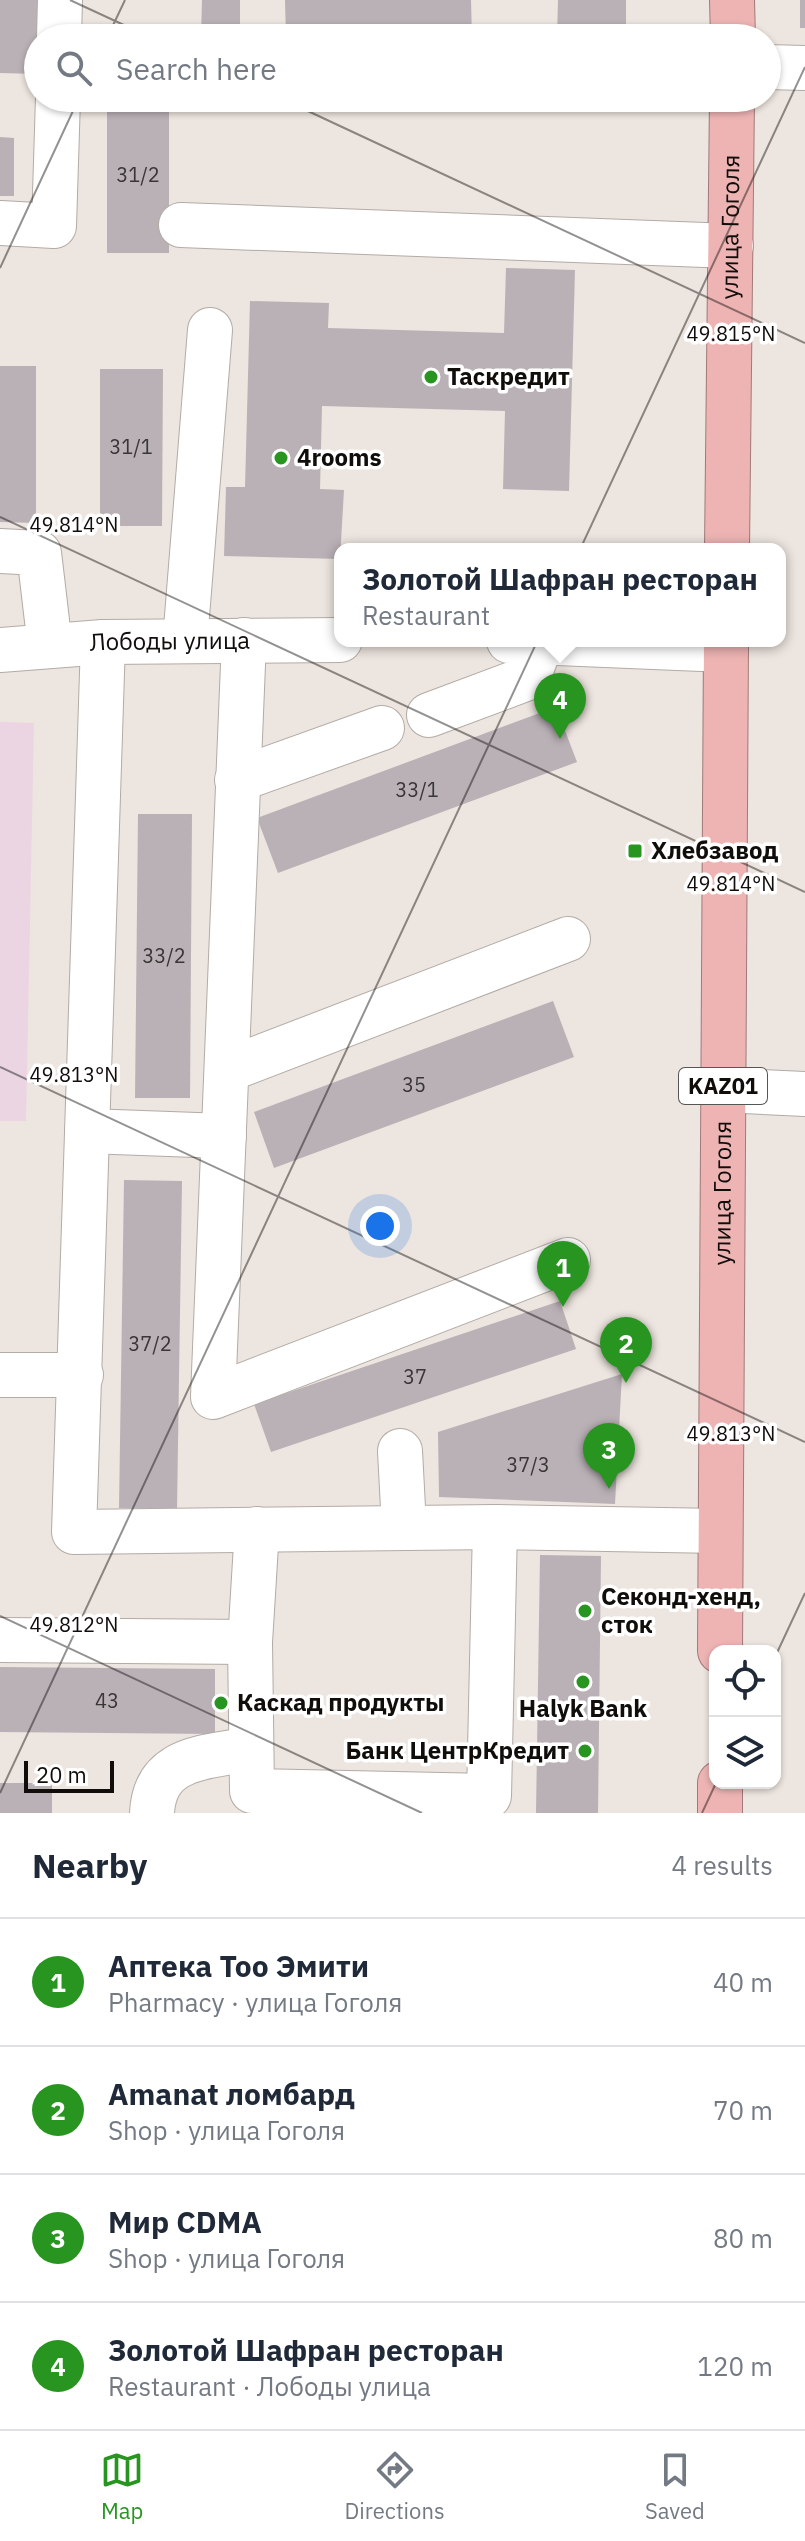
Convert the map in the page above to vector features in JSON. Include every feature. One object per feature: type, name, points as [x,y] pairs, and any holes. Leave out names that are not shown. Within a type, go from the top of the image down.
[{"type":"highway","points":[[732,0],[733,24]]},
{"type":"highway","name":"улица Гоголя","points":[[727,543],[732,112]]},
{"type":"highway","name":"улица Гоголя","points":[[720,1645],[726,647]]},
{"type":"highway","points":[[720,1789],[720,1813]]},
{"type":"street","points":[[59,24],[60,0]]},
{"type":"street","points":[[781,67],[805,68]]},
{"type":"street","points":[[0,223],[54,226],[58,112]]},
{"type":"street","points":[[181,225],[731,246]]},
{"type":"street","points":[[185,641],[210,330]]},
{"type":"street","points":[[0,551],[39,553],[50,646]]},
{"type":"street","points":[[244,640],[213,1397],[568,1260]]},
{"type":"street","name":"Лободы улица","points":[[0,650],[103,642],[334,640]]},
{"type":"street","points":[[103,642],[74,1532],[404,1527],[720,1531]]},
{"type":"street","points":[[429,715],[528,678],[540,647]]},
{"type":"street","points":[[237,780],[382,728]]},
{"type":"street","points":[[227,1070],[568,939]]},
{"type":"street","points":[[723,1090],[805,1094]]},
{"type":"street","points":[[87,1131],[224,1136]]},
{"type":"street","points":[[0,1375],[81,1375]]},
{"type":"street","points":[[400,1451],[404,1527]]},
{"type":"street","points":[[257,1529],[250,1642],[249,1749],[252,1791],[489,1796],[495,1527]]},
{"type":"street","points":[[0,1640],[250,1642]]},
{"type":"street","points":[[152,1813],[153,1793],[166,1775],[182,1762],[249,1749]]},
{"type":"shaded area","points":[[0,722],[34,723],[26,1121],[0,1121]]},
{"type":"building","points":[[0,0],[42,0],[41,24],[24,24],[24,74],[0,73]]},
{"type":"building","points":[[202,0],[240,0],[240,24],[201,24]]},
{"type":"building","points":[[285,0],[471,0],[472,24],[286,24]]},
{"type":"building","points":[[558,0],[626,0],[626,24],[557,24]]},
{"type":"building","points":[[800,0],[805,0],[805,28],[800,28]]},
{"type":"building","points":[[107,112],[169,112],[169,253],[107,253]]},
{"type":"building","points":[[0,137],[14,138],[14,196],[0,196]]},
{"type":"building","points":[[506,268],[575,270],[569,491],[503,489],[505,411],[322,406],[320,489],[344,490],[341,543],[334,543],[334,559],[224,556],[226,487],[245,487],[250,301],[329,303],[328,328],[504,333]]},
{"type":"building","points":[[0,366],[36,366],[36,523],[0,522]]},
{"type":"building","points":[[100,369],[163,369],[162,526],[100,526]]},
{"type":"building","points":[[556,707],[577,762],[278,873],[257,818]]},
{"type":"building","points":[[138,814],[192,814],[190,1098],[135,1098]]},
{"type":"building","points":[[553,1001],[574,1057],[274,1168],[254,1112]]},
{"type":"building","points":[[124,1180],[182,1181],[177,1509],[119,1508]]},
{"type":"building","points":[[560,1301],[576,1349],[271,1452],[254,1404]]},
{"type":"building","points":[[622,1374],[615,1504],[439,1497],[438,1432]]},
{"type":"building","points":[[540,1555],[601,1556],[598,1813],[536,1813]]},
{"type":"building","points":[[0,1667],[215,1669],[215,1734],[0,1732]]},
{"type":"building","points":[[0,1783],[52,1783],[52,1813],[0,1813]]},
{"type":"place","name":"Таскредит","points":[[431,377]]},
{"type":"place","name":"4rooms","points":[[281,458]]},
{"type":"place","name":"Золотой Шафран ресторан","points":[[560,739]]},
{"type":"place","name":"Хлебзавод","points":[[635,851]]},
{"type":"place","name":"Аптека Тоо Эмити","points":[[563,1307]]},
{"type":"place","name":"Amanat ломбард","points":[[626,1383]]},
{"type":"place","name":"Мир CDMA","points":[[609,1489]]},
{"type":"place","name":"Секонд-хенд, сток","points":[[585,1611]]},
{"type":"place","name":"Halyk Bank","points":[[583,1682]]},
{"type":"place","name":"Каскад продукты","points":[[221,1703]]},
{"type":"place","name":"Банк ЦентрКредит","points":[[585,1751]]}]
